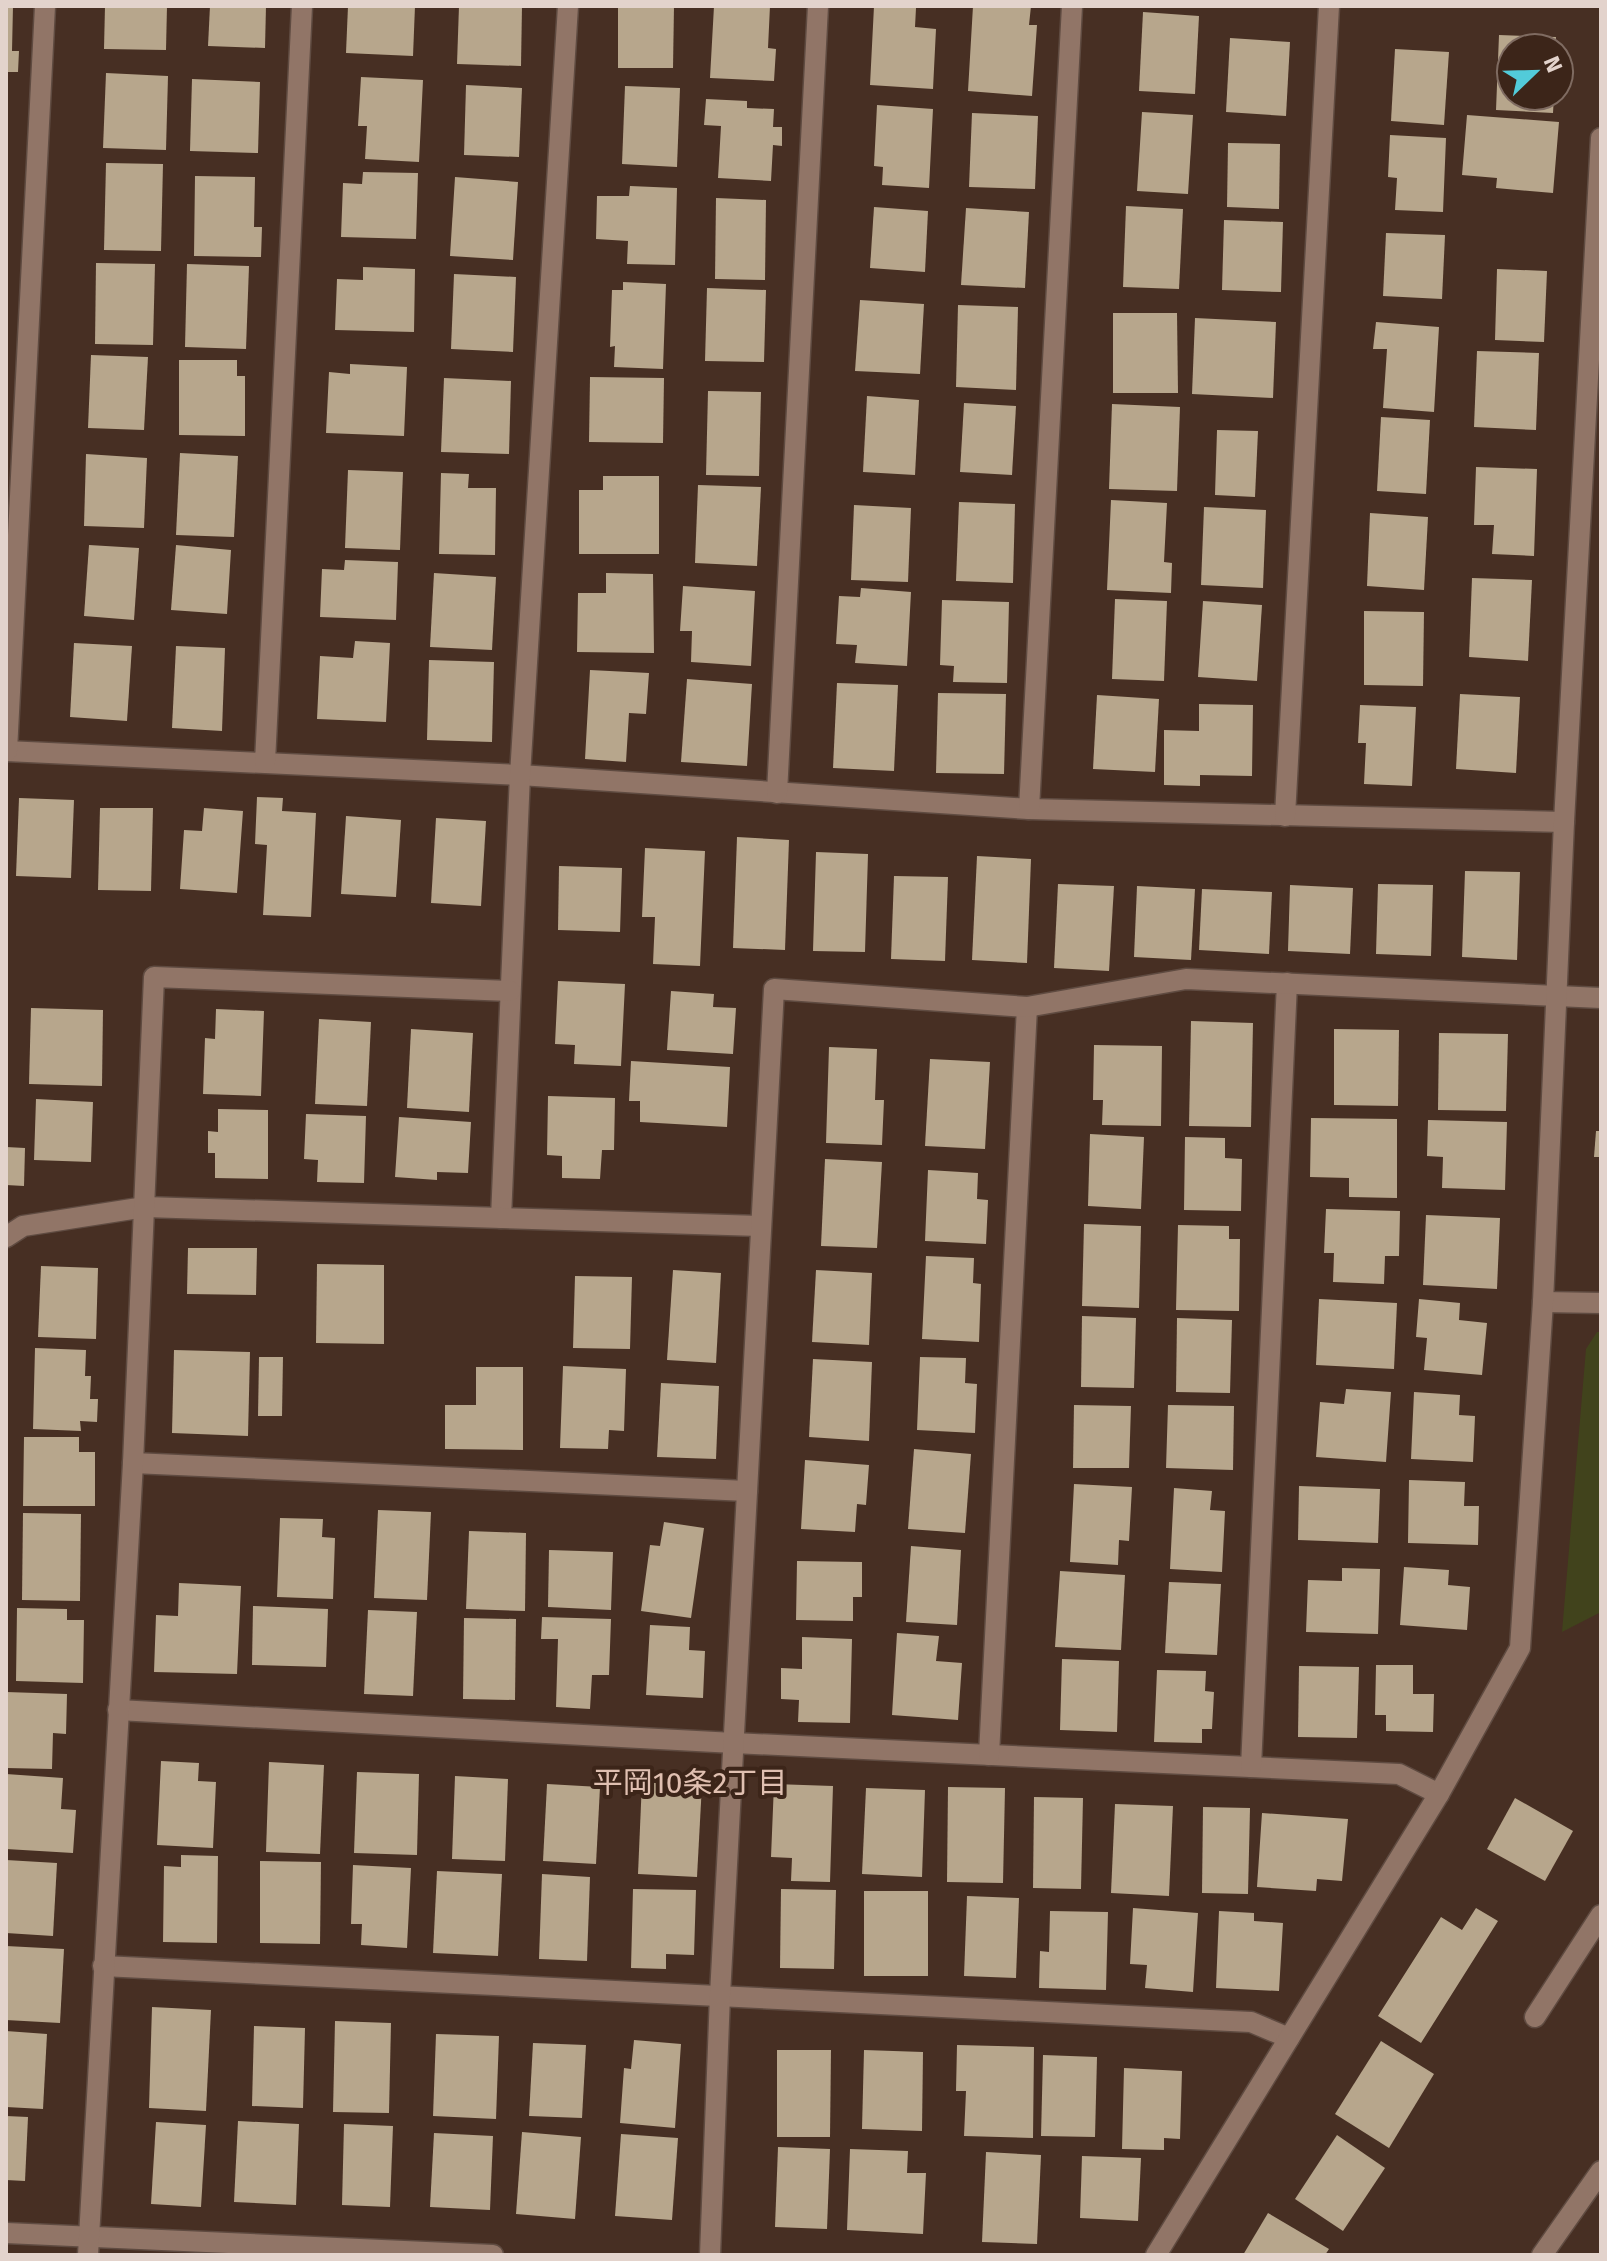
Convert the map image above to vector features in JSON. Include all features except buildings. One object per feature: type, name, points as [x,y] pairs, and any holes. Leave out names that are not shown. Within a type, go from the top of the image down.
[{"type":"street","points":[[45,6],[6,751],[520,775],[1029,809],[1564,822]]},
{"type":"street","points":[[265,762],[302,6]]},
{"type":"street","points":[[501,1218],[520,775],[568,6]]},
{"type":"street","points":[[777,793],[818,6]]},
{"type":"street","points":[[1029,809],[1072,6]]},
{"type":"street","points":[[1285,816],[1329,6]]},
{"type":"street","points":[[1156,2255],[1439,1794],[1520,1648],[1543,1302],[1564,822],[1601,138]]},
{"type":"street","points":[[88,2246],[133,1463],[154,977],[510,991]]},
{"type":"street","points":[[710,2255],[720,1995],[774,989],[1027,1007],[1186,979],[1601,998]]},
{"type":"street","points":[[1251,1767],[1287,983]]},
{"type":"street","points":[[989,1755],[1027,1007]]},
{"type":"street","points":[[6,1237],[23,1226],[145,1207],[760,1226]]},
{"type":"street","points":[[1543,1302],[1601,1303]]},
{"type":"street","points":[[133,1463],[747,1491]]},
{"type":"street","points":[[118,1710],[1399,1774],[1439,1794]]},
{"type":"street","points":[[1535,2017],[1601,1915]]},
{"type":"street","points":[[103,1966],[1251,2022],[1289,2038]]},
{"type":"street","points":[[1542,2255],[1601,2171]]},
{"type":"street","points":[[6,2233],[88,2246],[493,2255]]},
{"type":"green space","points":[[1597,1332],[1601,1332],[1601,1612],[1562,1632],[1586,1349]]},
{"type":"district","name":"平岡10条2丁目","points":[[690,1783]]}]
